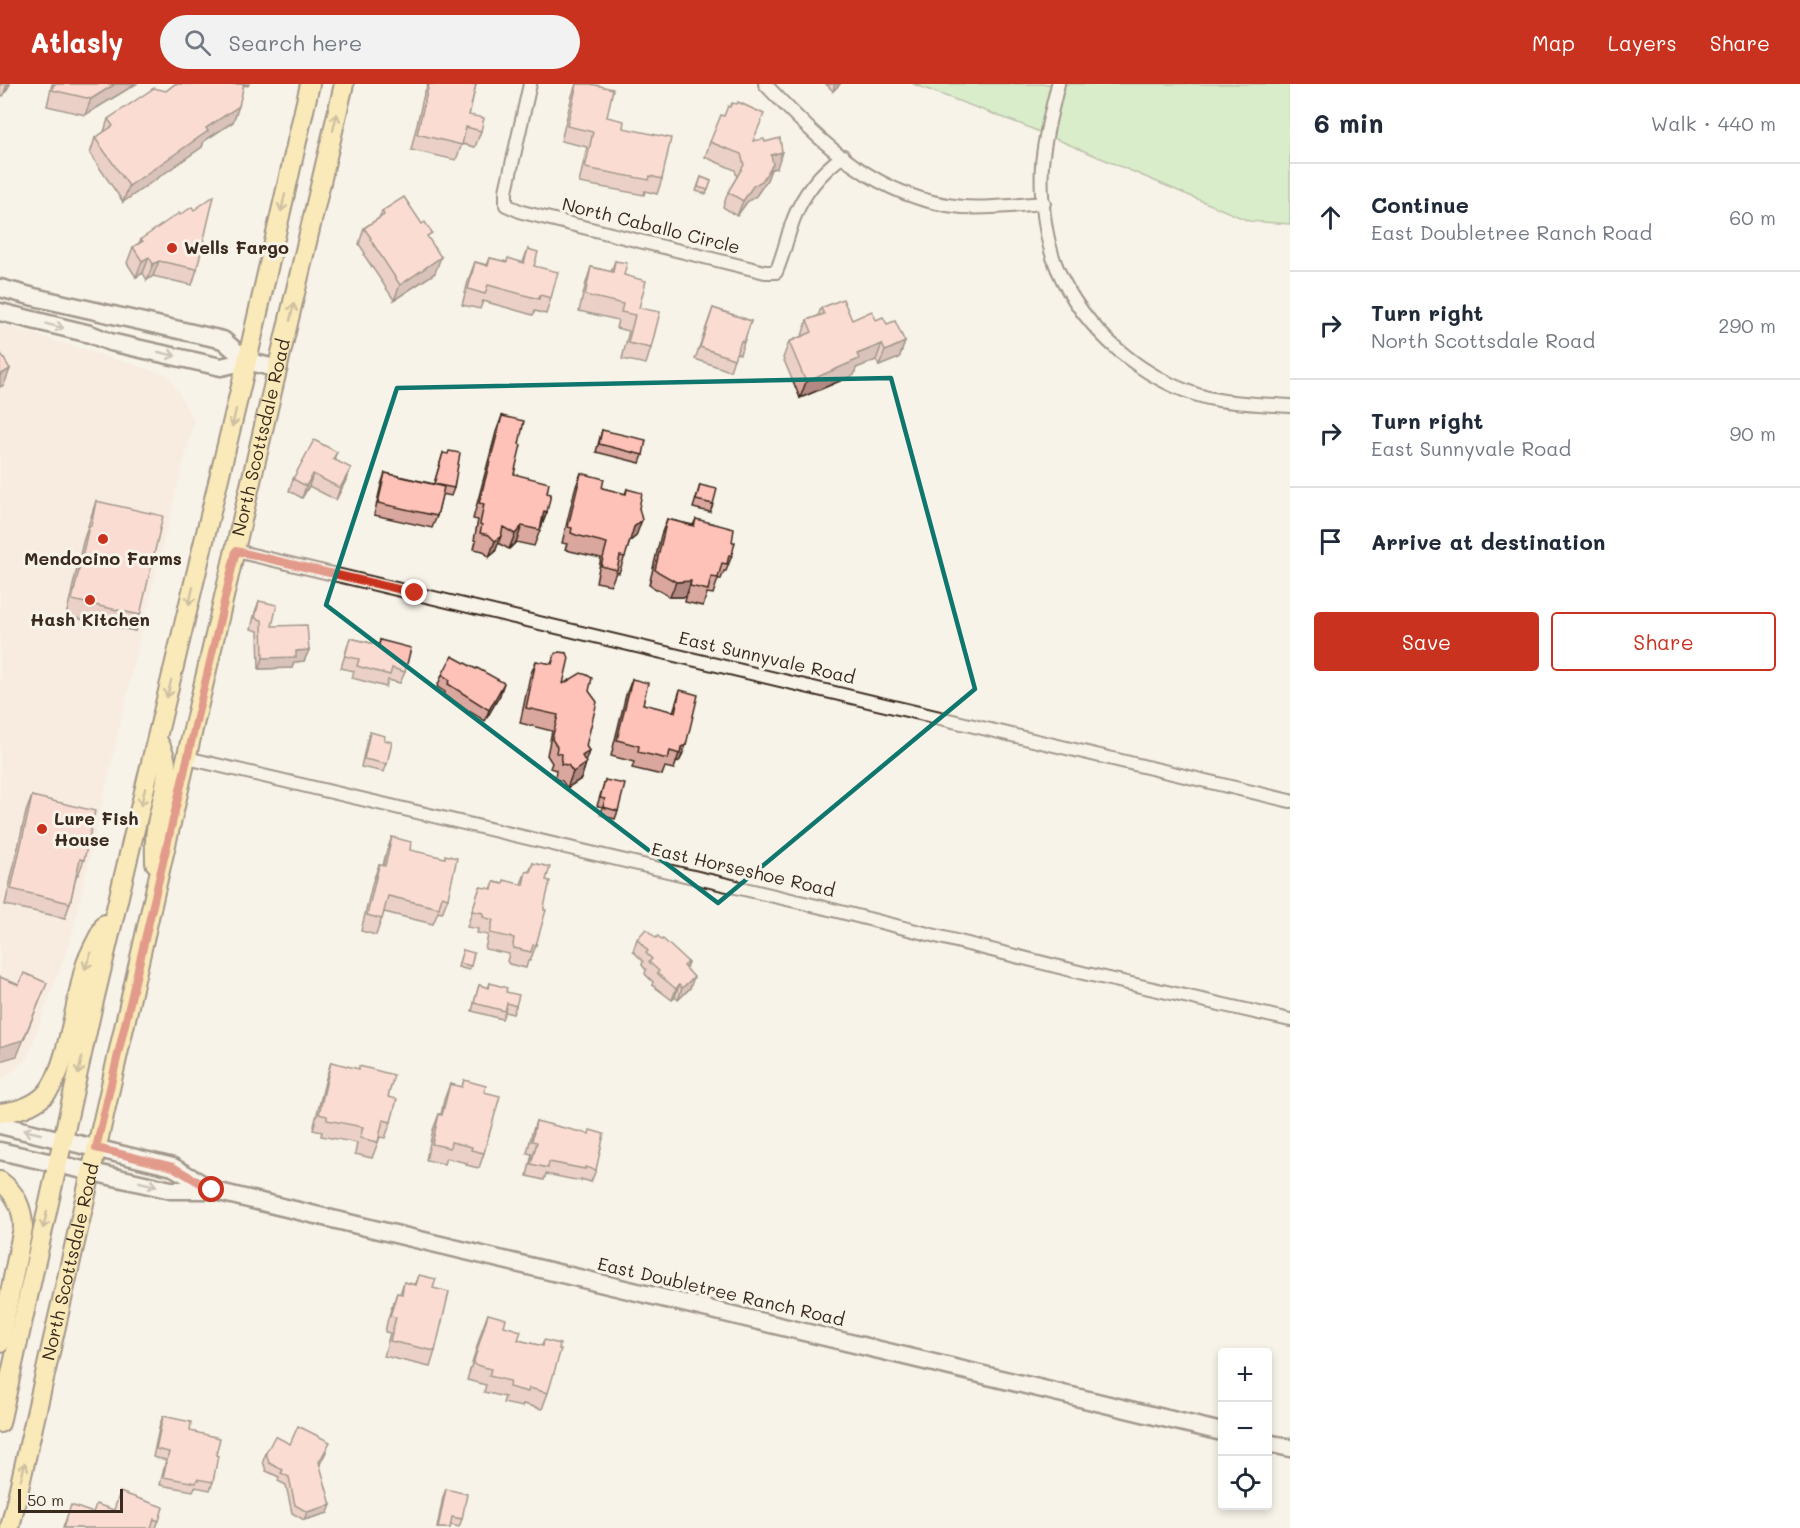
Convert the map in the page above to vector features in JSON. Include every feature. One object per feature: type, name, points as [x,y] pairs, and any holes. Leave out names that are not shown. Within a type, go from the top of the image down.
[{"type":"main road","name":"North Scottsdale Road","points":[[0,1423],[120,889],[247,362],[310,84]]},
{"type":"main road","name":"North Scottsdale Road","points":[[10,1528],[154,896],[344,84]]},
{"type":"main road","points":[[0,288],[223,340],[247,362]]},
{"type":"main road","points":[[0,312],[90,334],[110,342],[221,367],[247,362],[278,369]]},
{"type":"main road","points":[[154,896],[156,829],[168,769],[165,752],[157,740]]},
{"type":"main road","points":[[0,1113],[15,1111],[34,1102],[46,1094],[53,1083],[60,1065],[87,960],[120,889]]},
{"type":"main road","name":"East Doubletree Ranch Road","points":[[0,1125],[173,1167],[212,1190]]},
{"type":"main road","name":"East Doubletree Ranch Road","points":[[0,1151],[171,1190],[212,1190],[1218,1431]]},
{"type":"main road","points":[[0,1181],[18,1201],[23,1219],[0,1343]]},
{"type":"main road","points":[[1272,1444],[1290,1448]]},
{"type":"street","name":"North Caballo Circle","points":[[530,84],[506,191],[506,205],[522,212],[765,272],[776,272],[782,260],[794,218],[807,192],[826,168],[843,156]]},
{"type":"street","points":[[765,84],[804,125],[875,181],[900,193],[934,203],[964,207],[1044,203]]},
{"type":"street","points":[[1058,84],[1042,166],[1044,203],[1048,233],[1057,267],[1073,297],[1093,324],[1129,359],[1161,379],[1209,398],[1290,406]]},
{"type":"street","name":"East Sunnyvale Road","points":[[236,551],[1290,801]]},
{"type":"street","name":"East Horseshoe Road","points":[[187,758],[821,907],[1083,973],[1290,1020]]},
{"type":"highlighted area","points":[[891,378],[975,689],[718,903],[326,605],[397,388]]},
{"type":"shaded area","points":[[0,324],[168,375],[194,420],[141,632],[72,935],[27,1058],[5,1078],[0,1078]]},
{"type":"green space","points":[[913,84],[1290,84],[1290,224],[1249,221],[1023,125]]},
{"type":"building","points":[[54,84],[115,84],[91,99],[52,90]]},
{"type":"building","points":[[175,84],[244,84],[239,106],[206,128],[208,131],[129,186],[95,138],[113,126],[108,119],[154,88],[166,91]]},
{"type":"building","points":[[429,84],[476,84],[469,115],[484,118],[481,131],[466,127],[462,145],[417,134]]},
{"type":"building","points":[[577,84],[591,84],[613,89],[607,117],[624,121],[623,128],[671,138],[662,179],[650,176],[649,180],[585,168],[593,132],[567,126]]},
{"type":"building","points":[[738,102],[764,114],[753,141],[764,139],[765,142],[780,138],[782,152],[771,155],[773,164],[762,181],[753,186],[743,201],[728,192],[744,165],[741,154],[710,142],[721,115],[724,116],[728,106]]},
{"type":"building","points":[[701,177],[711,181],[708,190],[698,187]]},
{"type":"building","name":"Wells Fargo","points":[[214,196],[197,269],[159,261],[153,264],[149,257],[142,261],[133,247],[143,241],[141,239],[179,213],[180,215],[192,207],[194,210]]},
{"type":"building","points":[[404,197],[422,224],[425,222],[432,233],[427,236],[441,257],[400,285],[364,228],[384,215],[382,211]]},
{"type":"building","points":[[528,249],[538,252],[534,266],[558,272],[551,298],[540,295],[539,299],[488,285],[485,294],[468,289],[475,262],[488,266],[490,258],[507,262],[508,258],[524,263]]},
{"type":"building","points":[[615,261],[627,263],[624,275],[646,281],[639,308],[660,312],[651,348],[628,343],[635,315],[621,312],[623,304],[585,295],[591,267],[613,272]]},
{"type":"building","points":[[843,299],[852,320],[872,311],[876,320],[883,317],[887,324],[895,321],[905,342],[885,351],[882,344],[857,354],[859,359],[806,382],[789,342],[812,332],[807,320],[824,314],[821,308]]},
{"type":"building","points":[[713,308],[751,321],[744,342],[741,341],[734,359],[700,347]]},
{"type":"building","points":[[0,352],[10,369],[0,375]]},
{"type":"building","points":[[502,416],[524,421],[514,474],[549,483],[547,493],[551,494],[540,530],[522,526],[515,534],[503,527],[501,536],[495,541],[489,535],[480,533],[484,504],[479,503]]},
{"type":"building","points":[[602,430],[646,440],[643,455],[599,444]]},
{"type":"building","points":[[314,440],[337,452],[333,459],[351,468],[340,488],[313,474],[306,486],[293,479]]},
{"type":"building","points":[[449,451],[460,453],[454,488],[434,484],[443,453],[448,454]]},
{"type":"building","points":[[385,473],[444,487],[437,516],[378,503]]},
{"type":"building","points":[[581,473],[604,479],[602,488],[626,494],[627,489],[642,493],[639,508],[642,520],[634,527],[625,557],[620,556],[617,570],[601,566],[607,543],[571,533],[572,528],[568,527]]},
{"type":"building","points":[[700,485],[717,489],[713,504],[696,500]]},
{"type":"building","points":[[96,501],[163,516],[140,615],[72,600]]},
{"type":"building","points":[[667,519],[694,526],[696,519],[734,529],[732,542],[735,542],[732,555],[729,555],[727,564],[722,563],[718,578],[711,577],[708,590],[690,586],[691,581],[676,582],[655,570]]},
{"type":"building","points":[[259,601],[277,605],[272,626],[307,625],[309,650],[296,651],[296,657],[263,658],[262,620],[255,618]]},
{"type":"building","points":[[350,638],[379,645],[380,640],[411,648],[405,672],[392,668],[390,675],[357,666],[359,659],[345,656]]},
{"type":"building","points":[[567,653],[569,658],[563,684],[581,673],[587,675],[592,678],[589,691],[597,702],[586,746],[589,751],[582,756],[586,763],[573,772],[568,765],[561,764],[562,754],[556,753],[557,747],[552,739],[558,715],[526,708],[536,661],[552,664],[555,654]]},
{"type":"building","points":[[452,656],[504,683],[489,710],[448,684],[450,680],[442,675]]},
{"type":"building","points":[[632,679],[648,683],[643,704],[675,712],[680,690],[698,695],[686,745],[681,747],[680,754],[670,751],[668,759],[638,752],[639,746],[617,740]]},
{"type":"building","points":[[370,732],[385,736],[384,740],[392,742],[387,764],[364,759]]},
{"type":"building","points":[[605,780],[625,784],[618,811],[603,807],[605,799],[600,798]]},
{"type":"building","points":[[32,796],[95,811],[84,860],[80,859],[70,903],[11,889]]},
{"type":"building","points":[[392,837],[411,842],[410,850],[445,858],[445,855],[457,858],[448,898],[442,896],[439,908],[388,896],[382,919],[367,915],[379,865],[385,866]]},
{"type":"building","points":[[533,863],[550,867],[546,880],[550,881],[544,907],[546,910],[536,945],[533,945],[531,952],[514,948],[514,938],[490,933],[493,920],[483,917],[483,913],[472,911],[480,887],[492,889],[494,882],[503,884],[504,880],[523,885],[526,871],[530,872]]},
{"type":"building","points":[[646,929],[656,938],[658,936],[663,939],[688,962],[684,966],[694,977],[682,988],[679,985],[676,989],[657,973],[659,971],[649,962],[652,959],[646,953],[648,951],[637,939]]},
{"type":"building","points":[[463,950],[474,953],[471,966],[459,963]]},
{"type":"building","points":[[24,973],[47,983],[23,1040],[0,1047],[0,977],[19,985]]},
{"type":"building","points":[[490,983],[507,988],[506,992],[519,995],[516,1006],[507,1003],[505,1011],[474,1003],[479,985],[489,988]]},
{"type":"building","points":[[331,1062],[394,1075],[388,1097],[397,1099],[391,1122],[383,1120],[378,1142],[360,1138],[363,1127],[327,1120],[327,1116],[319,1114]]},
{"type":"building","points":[[464,1080],[486,1086],[484,1092],[500,1096],[484,1153],[471,1150],[472,1147],[451,1142],[450,1148],[432,1144],[439,1114],[442,1115],[450,1084],[462,1087]]},
{"type":"building","points":[[536,1121],[589,1134],[590,1130],[604,1134],[596,1170],[549,1162],[548,1168],[531,1164],[537,1142],[532,1141]]},
{"type":"building","points":[[419,1275],[436,1279],[433,1288],[449,1292],[435,1351],[390,1341],[396,1317],[390,1316],[397,1293],[402,1294],[404,1282],[416,1285]]},
{"type":"building","points":[[488,1314],[506,1319],[504,1326],[521,1331],[518,1340],[543,1346],[544,1340],[560,1344],[559,1349],[561,1349],[548,1393],[529,1388],[528,1392],[509,1387],[510,1381],[489,1376],[491,1369],[473,1364]]},
{"type":"building","points":[[163,1416],[191,1422],[190,1431],[220,1438],[213,1482],[197,1479],[196,1483],[163,1477],[169,1452],[156,1449]]},
{"type":"building","points":[[298,1426],[330,1442],[319,1462],[331,1505],[307,1512],[295,1505],[289,1477],[281,1473],[283,1470],[269,1463],[266,1453],[275,1436],[290,1444]]},
{"type":"building","points":[[446,1489],[467,1494],[462,1519],[452,1517],[450,1528],[438,1528]]},
{"type":"building","points":[[120,1492],[163,1507],[159,1521],[154,1519],[151,1528],[63,1528],[71,1505],[93,1513],[96,1504],[114,1510]]},
{"type":"place","name":"Wells Fargo","points":[[172,248]]},
{"type":"place","name":"Mendocino Farms","points":[[103,539]]},
{"type":"place","name":"Hash Kitchen","points":[[90,600]]},
{"type":"place","name":"Lure Fish House","points":[[42,829]]},
{"type":"route","points":[[212,1190],[173,1167],[96,1148],[236,551],[415,593]]}]
